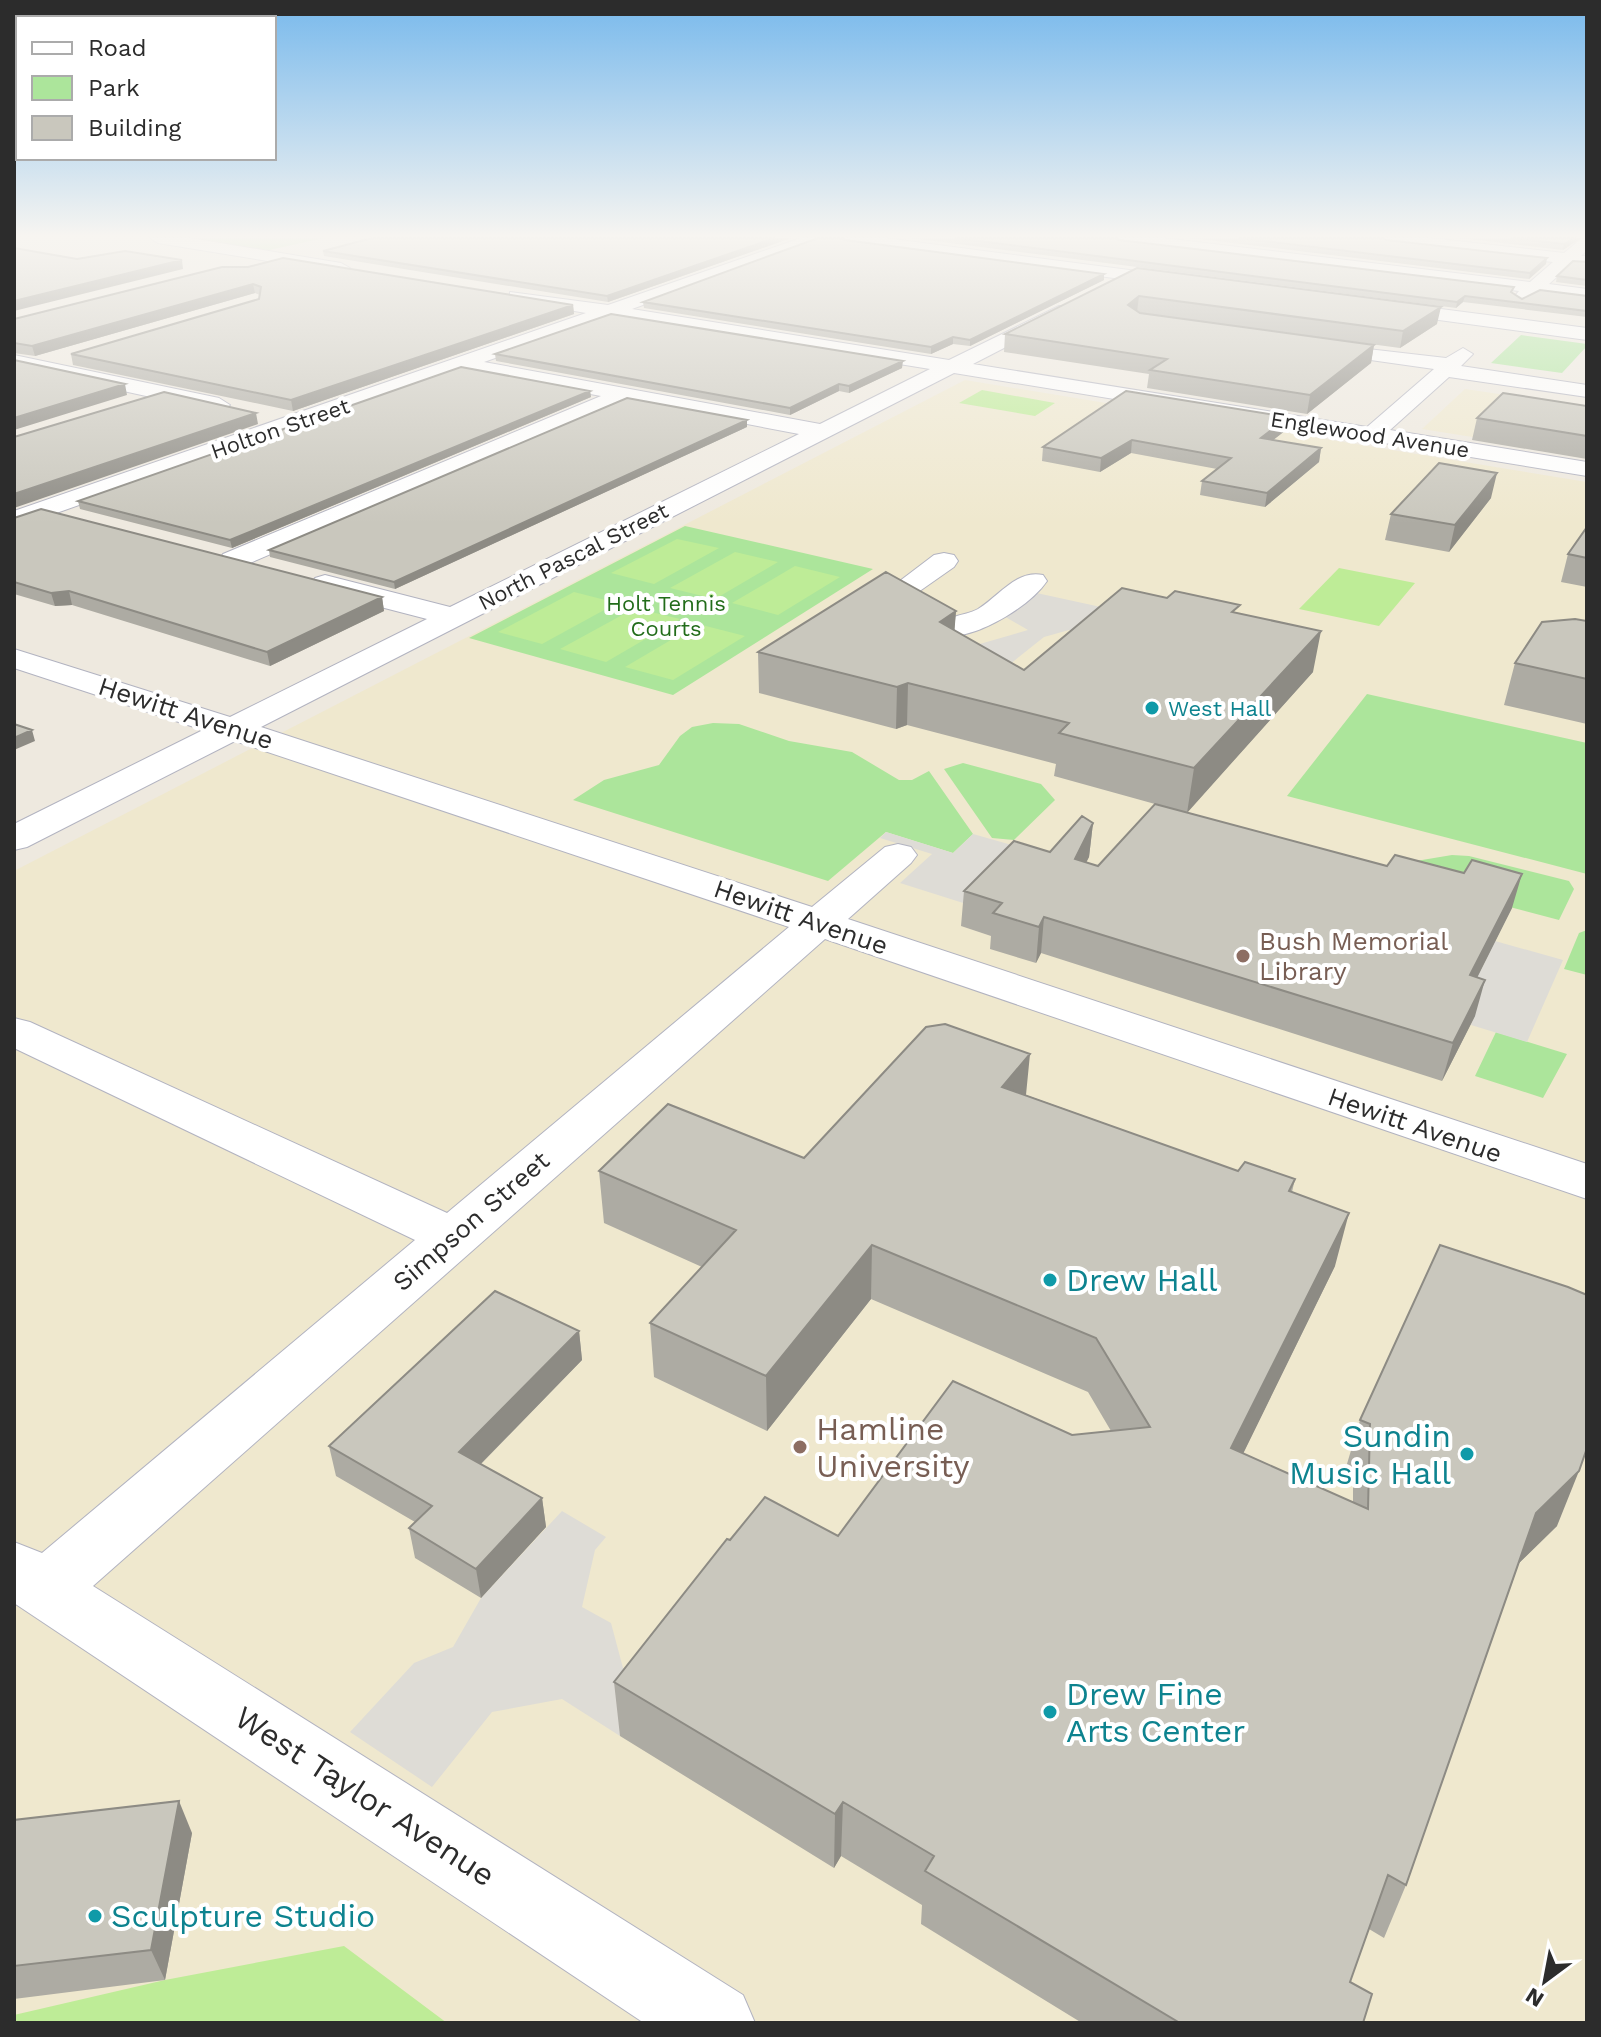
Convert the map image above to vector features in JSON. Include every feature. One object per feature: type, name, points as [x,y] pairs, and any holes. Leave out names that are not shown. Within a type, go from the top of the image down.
[{"type":"street","name":"Holton Street","points":[[14,520],[549,333]]},
{"type":"street","name":"Englewood Avenue","points":[[747,333],[1587,469]]},
{"type":"street","name":"North Pascal Street","points":[[14,839],[1017,333]]},
{"type":"street","points":[[1372,434],[1452,368],[1487,333]]},
{"type":"street","points":[[1300,344],[1587,391]]},
{"type":"street","points":[[36,365],[75,354]]},
{"type":"street","points":[[14,361],[297,422]]},
{"type":"street","points":[[462,364],[821,431]]},
{"type":"street","points":[[1452,368],[1587,380]]},
{"type":"street","points":[[1452,368],[1504,387],[1587,399]]},
{"type":"street","points":[[128,405],[165,394]]},
{"type":"street","points":[[233,560],[625,394]]},
{"type":"street","points":[[44,510],[82,520]]},
{"type":"street","points":[[203,552],[276,571]]},
{"type":"street","points":[[944,561],[894,596],[951,627],[986,617],[1033,581]]},
{"type":"street","points":[[304,578],[453,617]]},
{"type":"street","name":"Hewitt Avenue","points":[[14,658],[234,728],[1587,1182]]},
{"type":"street","name":"Simpson Street","points":[[30,1579],[453,1237],[898,855]]},
{"type":"street","points":[[14,1031],[453,1237]]},
{"type":"street","name":"West Taylor Avenue","points":[[30,1579],[715,2023]]},
{"type":"shaded area","name":"Hamline University","points":[[965,380],[1587,482],[1587,2023],[14,2023],[14,871]]},
{"type":"shaded area","points":[[1465,389],[1587,407],[1579,454],[1422,429]]},
{"type":"shaded area","points":[[1032,592],[1133,614],[1105,638],[1069,630],[1044,637],[980,688],[959,650],[1028,630],[1002,615]]},
{"type":"shaded area","points":[[886,832],[953,853],[973,834],[1036,852],[979,908],[900,883],[932,854],[880,838]]},
{"type":"shaded area","points":[[1495,941],[1563,960],[1527,1042],[1471,1025],[1474,1016],[1422,953],[1481,970]]},
{"type":"shaded area","points":[[562,1511],[606,1537],[595,1550],[582,1607],[611,1623],[623,1668],[656,1689],[620,1736],[562,1699],[492,1712],[432,1787],[350,1732],[414,1663],[453,1647],[481,1598]]},
{"type":"green space","points":[[1521,335],[1587,346],[1562,373],[1491,363]]},
{"type":"green space","points":[[982,390],[1055,403],[1035,416],[959,403]]},
{"type":"green space","name":"Holt Tennis Courts","points":[[685,526],[873,569],[673,695],[469,638]]},
{"type":"green space","points":[[677,539],[719,548],[654,584],[611,573]]},
{"type":"green space","points":[[735,552],[778,562],[715,599],[670,588]]},
{"type":"green space","points":[[795,566],[840,577],[778,615],[732,603]]},
{"type":"green space","points":[[1339,568],[1415,583],[1379,626],[1299,609]]},
{"type":"green space","points":[[574,592],[617,603],[542,644],[498,632]]},
{"type":"green space","points":[[635,608],[680,619],[606,662],[560,649]]},
{"type":"green space","points":[[698,624],[745,636],[673,680],[625,667]]},
{"type":"green space","points":[[1367,694],[1587,743],[1587,874],[1287,796]]},
{"type":"green space","points":[[713,723],[739,724],[789,741],[852,752],[899,780],[912,780],[929,771],[973,834],[953,853],[886,832],[828,881],[573,800],[604,780],[659,765],[680,736],[692,727]]},
{"type":"green space","points":[[963,763],[1041,784],[1055,800],[1014,840],[992,838],[944,769]]},
{"type":"green space","points":[[1452,855],[1469,856],[1569,881],[1574,889],[1559,920],[1399,878],[1410,862]]},
{"type":"green space","points":[[1587,930],[1587,975],[1564,969],[1579,933]]},
{"type":"green space","points":[[1496,1032],[1567,1054],[1543,1098],[1475,1076]]},
{"type":"green space","points":[[344,1946],[447,2023],[14,2023],[14,2015],[165,1980]]},
{"type":"building","points":[[14,333],[78,333],[32,346],[14,343]]},
{"type":"building","points":[[143,333],[490,333],[291,400],[71,354]]},
{"type":"building","points":[[556,333],[729,333],[903,361],[849,386],[839,384],[790,408],[495,354]]},
{"type":"building","points":[[842,333],[984,333],[970,340],[953,337],[931,347]]},
{"type":"building","points":[[1287,333],[1374,345],[1310,395],[1150,370],[1167,359],[1005,334]]},
{"type":"building","points":[[14,360],[125,384],[14,418]]},
{"type":"building","points":[[461,367],[590,391],[230,540],[78,501]]},
{"type":"building","points":[[1126,391],[1288,417],[1261,438],[1321,448],[1267,493],[1202,481],[1231,458],[1132,440],[1101,458],[1043,447]]},
{"type":"building","points":[[164,392],[256,413],[14,494],[14,437]]},
{"type":"building","points":[[1503,393],[1587,406],[1587,436],[1477,418]]},
{"type":"building","points":[[627,398],[747,420],[394,582],[269,550]]},
{"type":"building","points":[[1439,463],[1497,473],[1455,525],[1391,514]]},
{"type":"building","points":[[41,509],[382,597],[267,652],[69,591],[51,593],[14,582],[14,518]]},
{"type":"building","points":[[1587,527],[1587,558],[1568,554]]},
{"type":"building","points":[[886,572],[956,611],[940,622],[1024,670],[1122,588],[1167,598],[1175,591],[1240,605],[1232,612],[1321,631],[1194,768],[1059,733],[1069,723],[908,683],[897,687],[758,652]]},
{"type":"building","points":[[1587,621],[1587,679],[1515,663],[1542,622]]},
{"type":"building","points":[[14,724],[32,730],[14,738]]},
{"type":"building","name":"Bush Memorial Library","points":[[1155,804],[1387,866],[1395,855],[1464,873],[1472,860],[1522,874],[1470,975],[1485,980],[1453,1043],[1044,917],[1039,927],[993,913],[1002,903],[964,891],[1014,841],[1050,852],[1082,816],[1093,823],[1075,859],[1098,866]]},
{"type":"building","points":[[945,1024],[1030,1054],[1002,1087],[1238,1171],[1245,1162],[1295,1179],[1289,1191],[1349,1213],[1231,1448],[1368,1509],[1370,1424],[1360,1420],[1440,1245],[1587,1295],[1587,1448],[1579,1471],[1536,1513],[1406,1885],[1388,1875],[1350,1982],[1372,1994],[1363,2023],[1180,2023],[925,1871],[934,1856],[843,1802],[835,1814],[614,1682],[727,1539],[730,1540],[765,1497],[838,1536],[953,1381],[1072,1435],[1150,1427],[1096,1338],[872,1245],[766,1376],[650,1323],[736,1230],[599,1171],[668,1104],[804,1158],[926,1027]]},
{"type":"building","points":[[495,1291],[579,1331],[459,1452],[542,1498],[476,1569],[409,1528],[432,1506],[329,1446]]},
{"type":"building","name":"Sculpture Studio","points":[[179,1801],[151,1950],[14,1966],[14,1820]]},
{"type":"place","name":"West Hall","points":[[1152,708]]},
{"type":"place","name":"Bush Memorial Library","points":[[1243,956]]},
{"type":"place","name":"Drew Hall","points":[[1050,1280]]},
{"type":"place","name":"Hamline University","points":[[800,1447]]},
{"type":"place","name":"Sundin Music Hall","points":[[1467,1454]]},
{"type":"place","name":"Drew Fine Arts Center","points":[[1050,1712]]},
{"type":"place","name":"Sculpture Studio","points":[[95,1916]]}]
